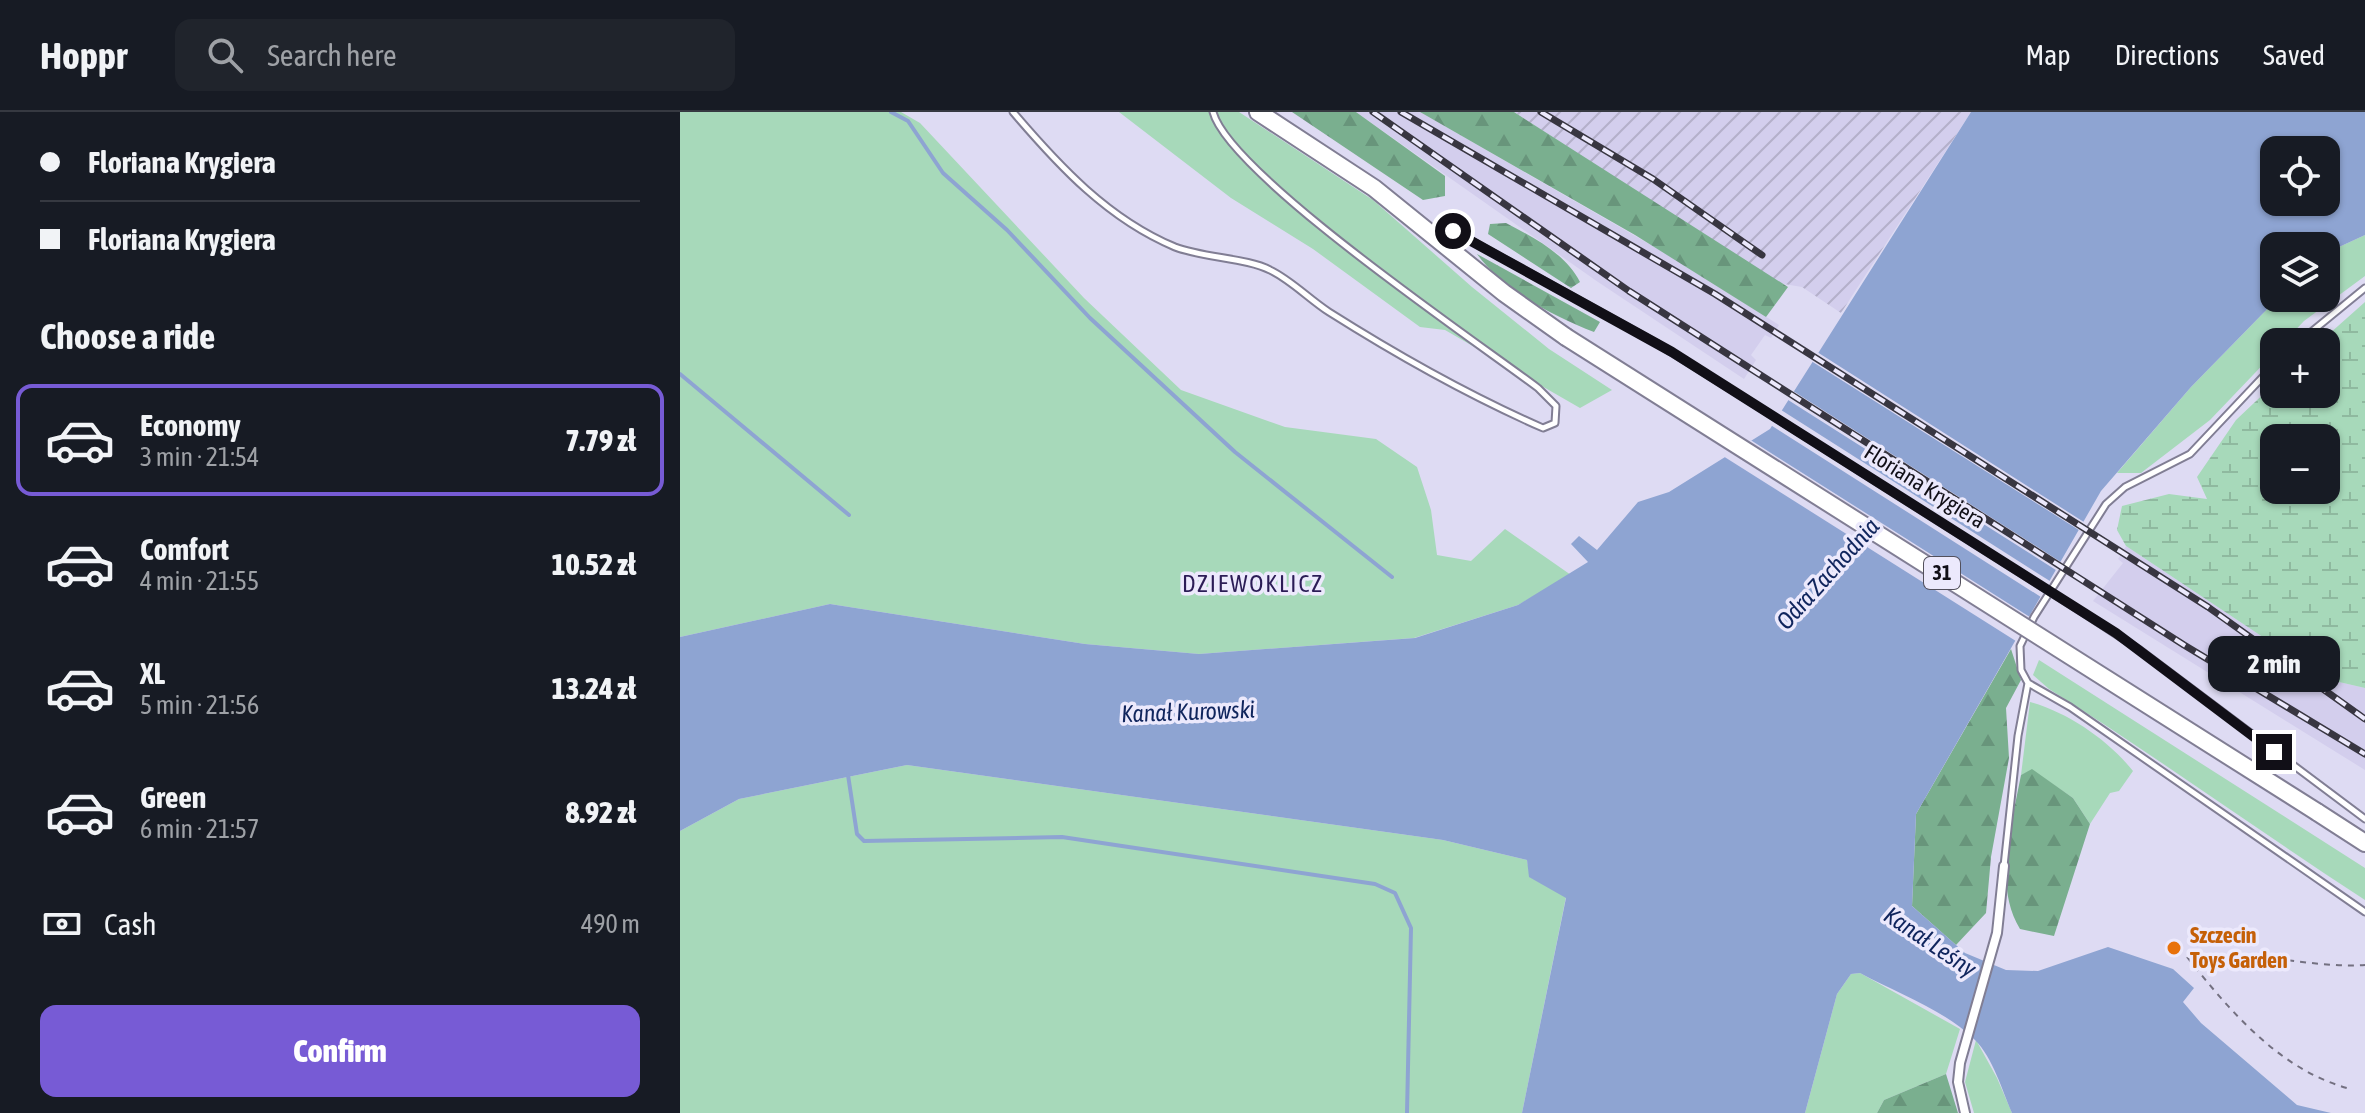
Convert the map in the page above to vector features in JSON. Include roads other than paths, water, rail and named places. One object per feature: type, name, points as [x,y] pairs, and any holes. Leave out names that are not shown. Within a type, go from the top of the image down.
[{"type":"main road","name":"31","points":[[1258,112],[1374,188],[1504,293],[1566,337],[2365,843]]},
{"type":"street","points":[[1965,1113],[1958,1082],[1960,1063],[1994,944],[2004,866]]},
{"type":"lane","points":[[1013,112],[1080,184],[1135,227],[1175,247],[1218,260],[1268,269],[1330,312],[1460,387],[1543,428],[1555,423],[1556,406],[1538,388],[1305,213],[1233,145],[1217,124],[1213,112]]},
{"type":"lane","name":"Floriana Krygiera","points":[[1439,223],[1658,344],[2085,614],[2140,650],[2365,819]]},
{"type":"lane","points":[[2316,328],[2365,288]]},
{"type":"lane","points":[[2004,866],[2018,736],[2028,683],[2019,659],[2022,637],[2106,504],[2125,487],[2190,454],[2260,380]]},
{"type":"lane","points":[[2028,683],[2070,707],[2365,912]]},
{"type":"water","points":[[1971,112],[2365,112],[2365,235],[2340,247],[2340,232],[2260,232],[2260,312],[2264,312],[2191,387],[2101,491],[1916,814],[1912,906],[1965,953],[2006,970],[2038,971],[2108,947],[2173,969],[2194,988],[2183,1002],[2201,1023],[2297,1105],[2331,1113],[2012,1113],[1992,1065],[1975,1040],[1935,1011],[1860,973],[1851,974],[1837,994],[1805,1113],[1522,1113],[1566,898],[1529,877],[1527,860],[1443,840],[907,765],[739,799],[680,831],[680,637],[830,604],[1085,644],[1199,654],[1415,638],[1518,605],[1588,562],[1571,544],[1579,536],[1597,550],[1638,502],[1669,492],[1770,429]]},
{"type":"waterway","points":[[891,112],[908,121],[943,173],[1007,230],[1090,318],[1235,452],[1392,577]]},
{"type":"waterway","points":[[680,374],[849,515]]},
{"type":"waterway","points":[[848,775],[857,834],[864,841],[1062,837],[1375,884],[1395,893],[1411,928],[1407,1113]]},
{"type":"railway","points":[[1373,112],[1629,291],[2184,645],[2365,754]]},
{"type":"railway","points":[[1401,112],[1715,294],[2208,607],[2365,719]]},
{"type":"railway","points":[[1541,112],[1653,179],[1762,255]]},
{"type":"place","name":"Szczecin Toys Garden","points":[[2174,948]]},
{"type":"district","name":"DZIEWOKLICZ","points":[[1253,584]]},
{"type":"water label","name":"Odra Zachodnia","points":[[1828,574]]},
{"type":"water label","name":"Kanał Kurowski","points":[[1188,712]]},
{"type":"water label","name":"Kanał Leśny","points":[[1930,942]]}]
